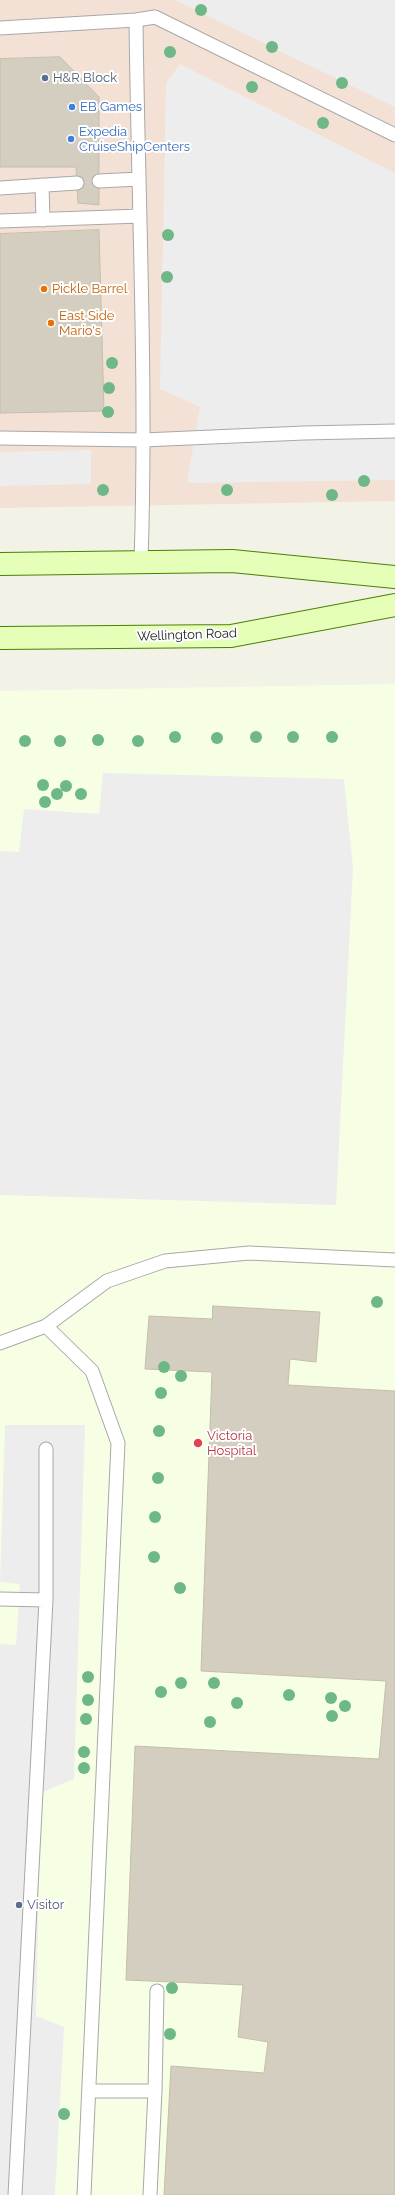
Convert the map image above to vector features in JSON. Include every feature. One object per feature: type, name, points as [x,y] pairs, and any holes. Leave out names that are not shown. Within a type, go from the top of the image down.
[{"type":"main road","points":[[0,564],[232,561],[395,577]]},
{"type":"main road","name":"Wellington Road","points":[[0,638],[231,636],[395,605]]},
{"type":"lane","points":[[0,28],[136,20],[155,17],[395,135]]},
{"type":"lane","points":[[136,20],[138,179],[144,324],[141,562]]},
{"type":"lane","points":[[99,181],[138,179]]},
{"type":"lane","points":[[0,188],[77,183]]},
{"type":"lane","points":[[42,185],[42,220]]},
{"type":"lane","points":[[0,221],[140,216]]},
{"type":"lane","points":[[0,438],[143,440],[304,433],[395,431]]},
{"type":"lane","points":[[0,1343],[46,1326],[108,1281],[165,1261],[249,1254],[395,1260]]},
{"type":"lane","points":[[46,1326],[92,1371],[118,1443],[84,2195]]},
{"type":"lane","points":[[15,2195],[46,1600],[46,1449]]},
{"type":"lane","points":[[0,1599],[46,1600]]},
{"type":"lane","points":[[150,2195],[155,2091],[157,1991]]},
{"type":"lane","points":[[89,2091],[155,2091]]},
{"type":"shaded area","points":[[0,0],[395,0],[395,501],[0,508]]},
{"type":"shaded area","points":[[175,0],[395,0],[395,107]]},
{"type":"shaded area","points":[[180,64],[395,173],[395,480],[187,483],[200,407],[160,389],[166,83]]},
{"type":"shaded area","points":[[91,450],[91,484],[0,486],[0,452]]},
{"type":"shaded area","name":"Victoria Hospital","points":[[395,684],[395,2195],[0,2195],[0,691]]},
{"type":"shaded area","points":[[103,773],[344,779],[353,868],[336,1205],[0,1195],[0,851],[19,852],[24,809],[99,814]]},
{"type":"shaded area","name":"Visitor","points":[[5,1425],[85,1425],[74,1779],[41,1793],[36,2016],[64,2027],[55,2195],[0,2195],[0,1644],[16,1645],[20,1584],[0,1582]]},
{"type":"building","points":[[60,57],[99,97],[99,205],[78,203],[76,167],[0,167],[0,59]]},
{"type":"building","name":"East Side Mario's","points":[[99,230],[104,411],[0,413],[0,234]]},
{"type":"building","name":"Victoria Hospital","points":[[213,1306],[320,1312],[316,1362],[290,1359],[288,1385],[395,1391],[395,2195],[164,2195],[171,2066],[264,2073],[268,2042],[238,2037],[243,1985],[126,1980],[135,1746],[379,1759],[386,1681],[201,1671],[212,1372],[145,1369],[149,1316],[212,1319]]},
{"type":"place","name":"H&R Block","points":[[45,78]]},
{"type":"place","name":"EB Games","points":[[72,107]]},
{"type":"place","name":"Expedia CruiseShipCenters","points":[[71,139]]},
{"type":"place","name":"Pickle Barrel","points":[[44,289]]},
{"type":"place","name":"East Side Mario's","points":[[51,323]]},
{"type":"place","name":"Victoria Hospital","points":[[198,1443]]},
{"type":"place","name":"Visitor","points":[[19,1905]]}]
